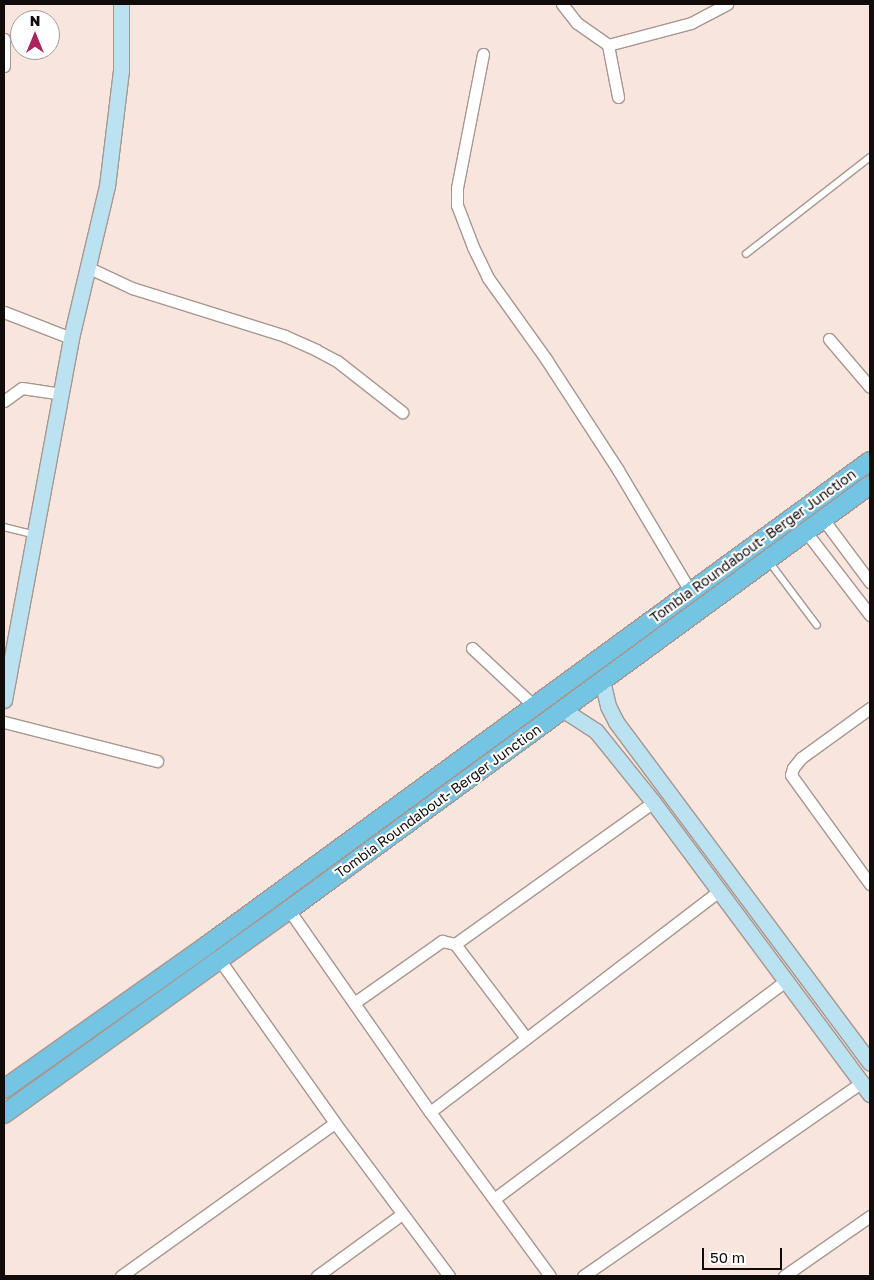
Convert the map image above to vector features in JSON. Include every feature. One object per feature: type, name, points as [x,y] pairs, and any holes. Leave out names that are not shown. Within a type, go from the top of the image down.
[{"type":"main road","name":"Tombia Roundabout- Berger Junction","points":[[4,1089],[206,946],[870,461]]},
{"type":"main road","name":"Tombia Roundabout- Berger Junction","points":[[4,1114],[289,910],[870,485]]},
{"type":"street","points":[[4,700],[71,338],[107,186],[121,71],[121,4]]},
{"type":"street","points":[[562,4],[577,23],[608,44],[618,97]]},
{"type":"street","points":[[608,44],[691,23],[727,4]]},
{"type":"street","points":[[4,39],[4,66]]},
{"type":"street","points":[[482,54],[457,188],[457,205],[472,247],[488,278],[546,359],[618,470],[690,591]]},
{"type":"street","points":[[87,267],[132,288],[285,336],[316,350],[337,361],[402,412]]},
{"type":"street","points":[[4,312],[71,338]]},
{"type":"street","points":[[828,340],[870,387]]},
{"type":"street","points":[[4,401],[22,388],[62,394]]},
{"type":"street","points":[[823,519],[870,582]]},
{"type":"street","points":[[806,532],[870,615]]},
{"type":"street","points":[[472,648],[534,706]]},
{"type":"street","points":[[602,680],[608,706],[616,722],[870,1063]]},
{"type":"street","points":[[870,708],[801,758],[793,768],[791,775],[870,884]]},
{"type":"street","points":[[562,709],[596,731],[787,980],[866,1088],[583,1276]]},
{"type":"street","points":[[4,722],[157,761]]},
{"type":"street","points":[[455,944],[652,802]]},
{"type":"street","points":[[430,1112],[719,891]]},
{"type":"street","points":[[289,910],[430,1112],[550,1276]]},
{"type":"street","points":[[354,1003],[442,941],[455,944],[526,1038]]},
{"type":"street","points":[[219,959],[335,1123],[449,1276]]},
{"type":"street","points":[[494,1199],[787,980]]},
{"type":"street","points":[[829,1037],[844,1027]]},
{"type":"street","points":[[121,1276],[335,1123]]},
{"type":"street","points":[[317,1276],[402,1214]]},
{"type":"street","points":[[784,1276],[870,1216]]},
{"type":"lane","points":[[746,254],[870,157]]},
{"type":"lane","points":[[4,527],[34,534]]},
{"type":"lane","points":[[768,560],[817,625]]}]
